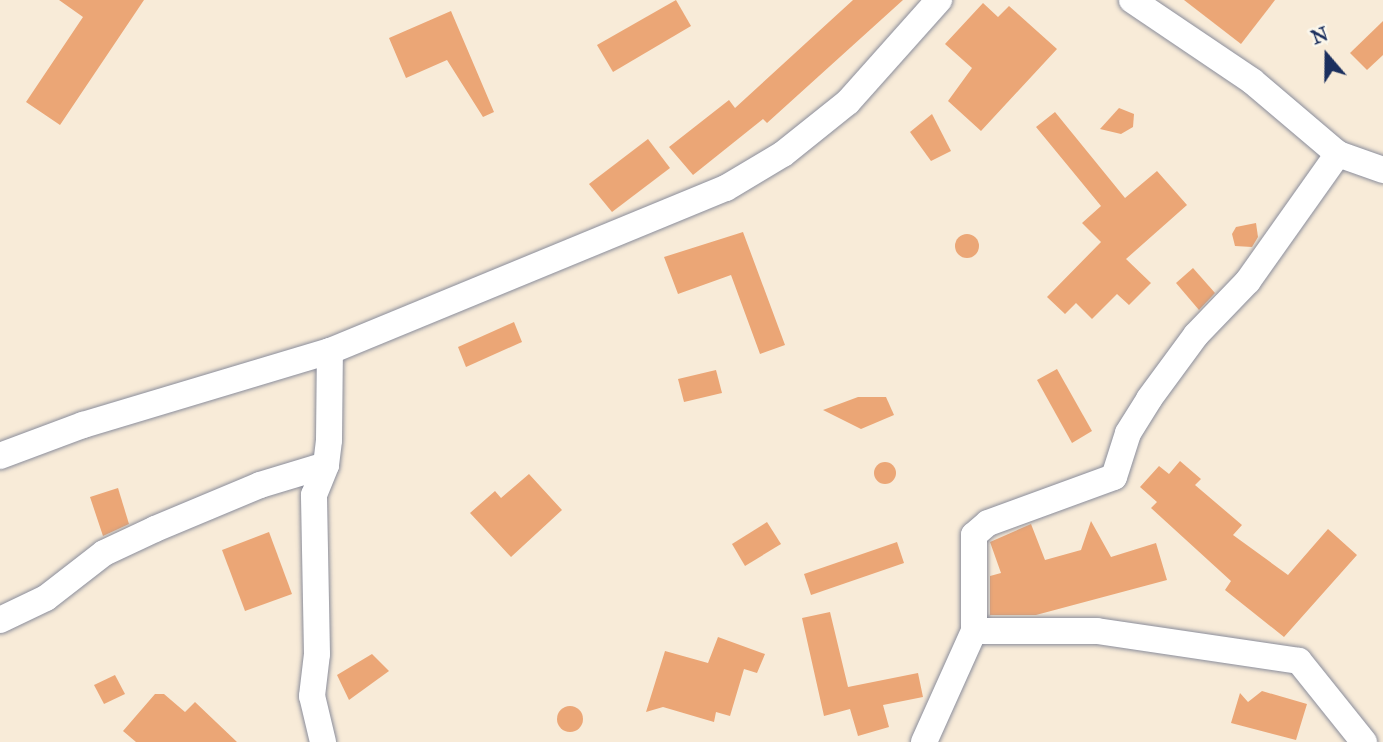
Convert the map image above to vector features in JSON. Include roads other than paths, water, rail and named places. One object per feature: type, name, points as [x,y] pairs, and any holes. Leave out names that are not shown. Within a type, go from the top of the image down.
[{"type":"street","points":[[0,456],[83,425],[330,351],[726,188],[783,154],[848,102],[939,0]]},
{"type":"street","points":[[1132,0],[1252,80],[1338,154],[1383,170]]},
{"type":"street","points":[[924,742],[974,631],[974,536],[988,523],[1114,477],[1128,433],[1149,399],[1196,335],[1248,281],[1338,154]]},
{"type":"street","points":[[324,742],[312,696],[317,654],[314,495],[326,465],[330,351]]},
{"type":"street","points":[[0,621],[46,598],[104,553],[260,485],[326,465]]},
{"type":"street","points":[[974,631],[1097,631],[1299,661],[1364,742]]}]
